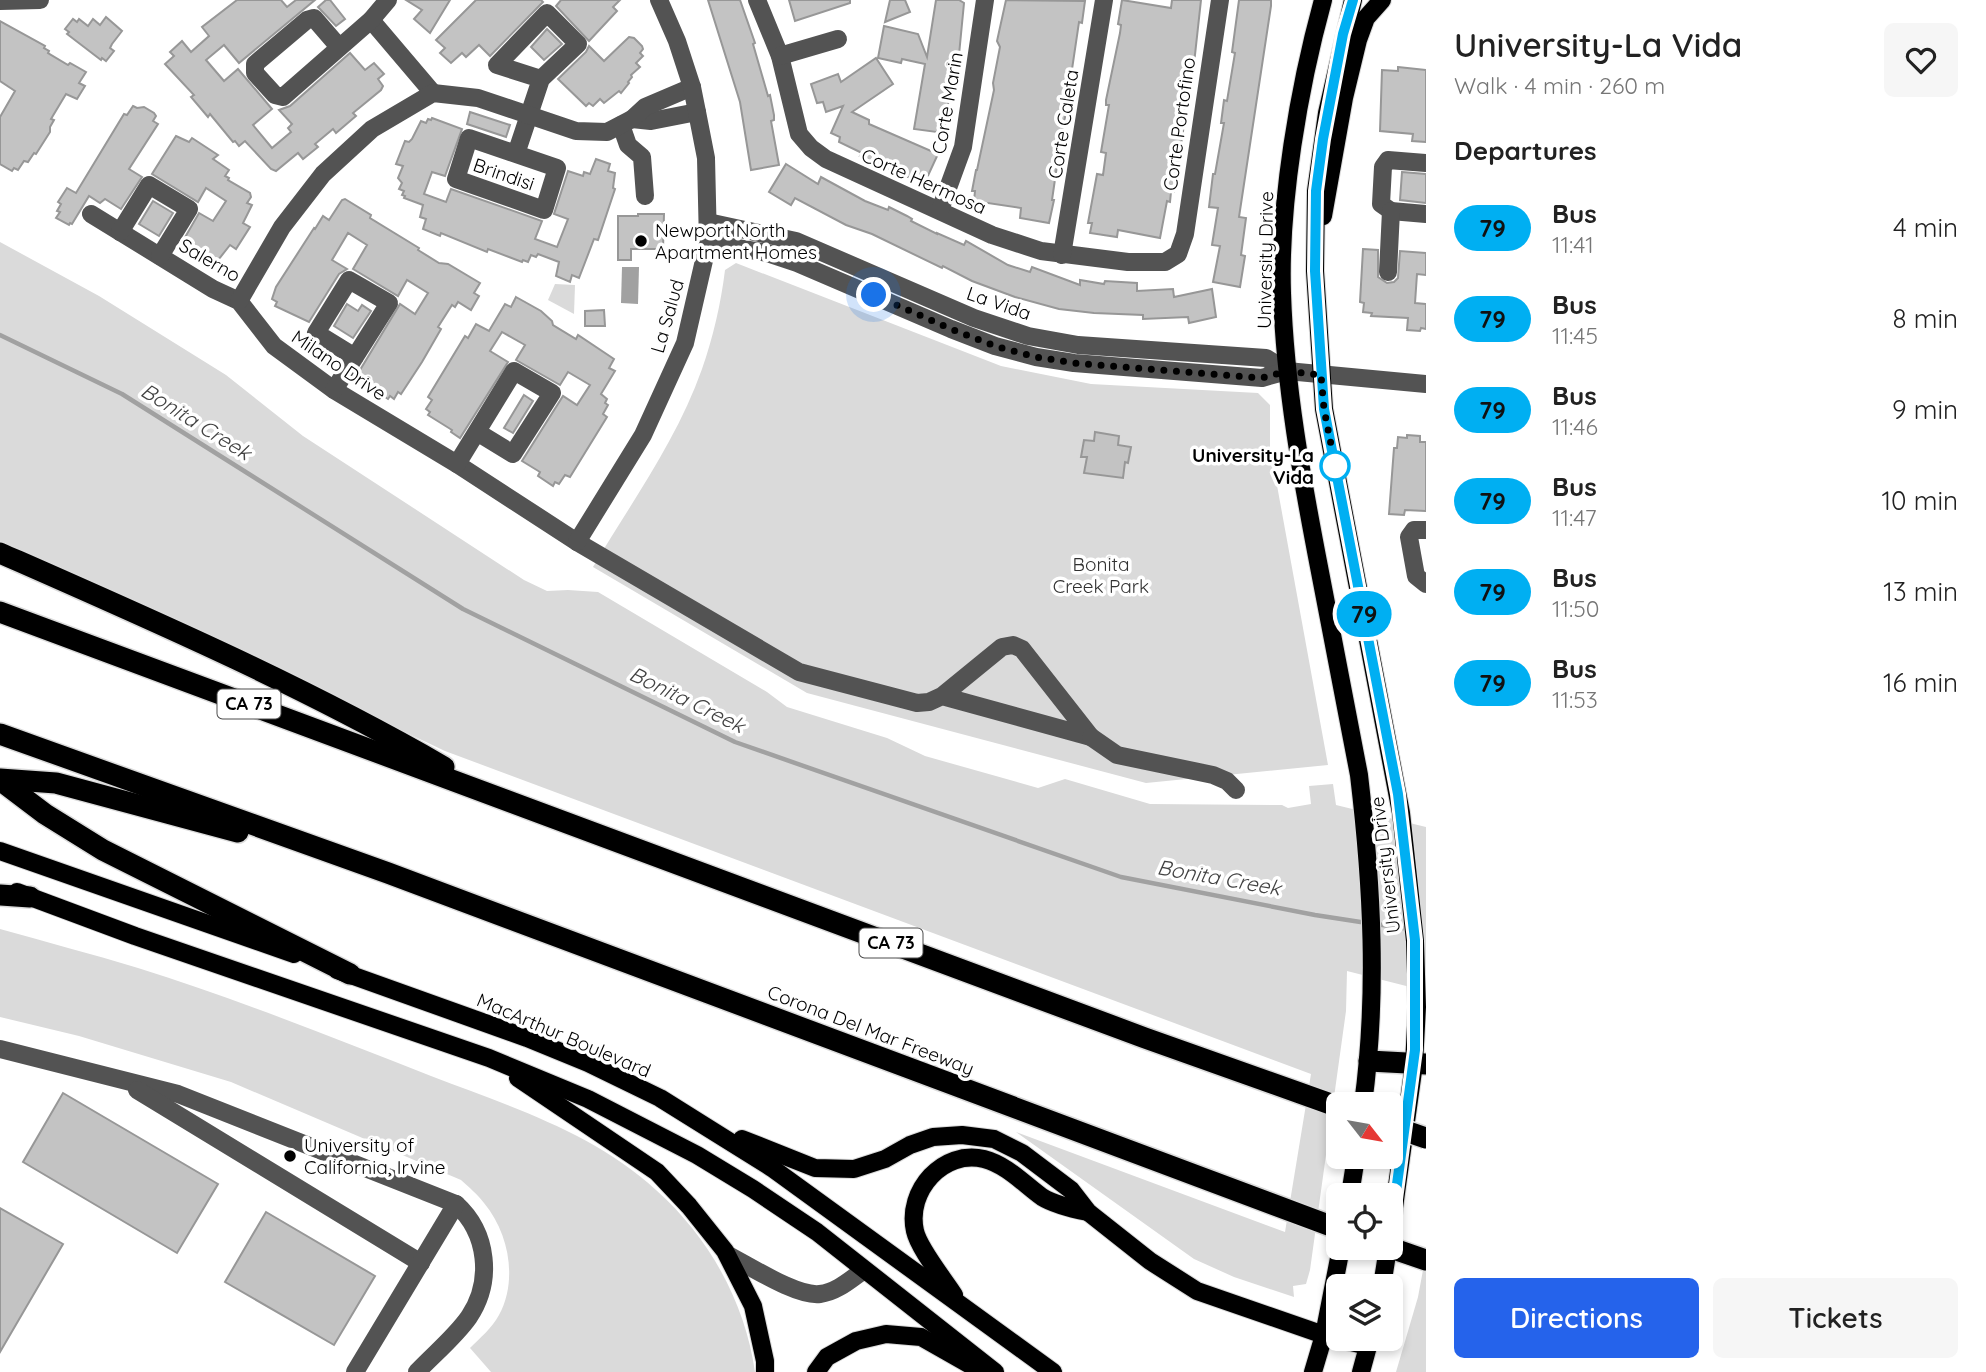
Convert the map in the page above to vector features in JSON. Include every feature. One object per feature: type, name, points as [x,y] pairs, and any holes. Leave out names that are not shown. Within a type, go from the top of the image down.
[{"type":"highway","points":[[0,553],[139,614],[315,697],[497,798]]},
{"type":"highway","name":"CA 73","points":[[0,612],[1145,1038],[1326,1102]]},
{"type":"highway","points":[[0,734],[388,873]]},
{"type":"highway","points":[[0,780],[56,783],[388,873]]},
{"type":"highway","points":[[0,780],[45,814],[103,850],[349,974]]},
{"type":"highway","name":"Corona Del Mar Freeway","points":[[388,873],[1326,1223]]},
{"type":"highway","points":[[0,895],[30,897]]},
{"type":"highway","points":[[1369,1061],[1420,1064]]},
{"type":"highway","points":[[1404,1130],[1426,1138]]},
{"type":"highway","points":[[1403,1252],[1426,1260]]},
{"type":"main road","name":"University Drive","points":[[1323,0],[1304,85],[1288,183],[1282,291],[1287,371],[1301,474],[1359,775],[1364,814],[1374,980],[1365,1092]]},
{"type":"main road","name":"University Drive","points":[[1353,0],[1327,113],[1316,191],[1315,253],[1324,409],[1402,821],[1412,904],[1420,1064],[1399,1183]]},
{"type":"main road","points":[[1315,253],[1332,174],[1344,98],[1358,40],[1366,18],[1382,0]]},
{"type":"main road","name":"MacArthur Boulevard","points":[[0,851],[527,1038],[588,1063],[660,1098],[772,1168],[1053,1372]]},
{"type":"main road","points":[[0,886],[169,948],[489,1058],[588,1099],[697,1155],[817,1233],[984,1372]]},
{"type":"main road","points":[[489,1058],[657,1172],[689,1206],[728,1255],[753,1306],[765,1372]]},
{"type":"main road","points":[[703,1123],[815,1168],[854,1169],[885,1159],[910,1145],[933,1137],[962,1135],[994,1139],[1022,1153],[1071,1190],[1088,1212],[1150,1261],[1197,1291],[1324,1335]]},
{"type":"main road","points":[[964,1308],[934,1266],[915,1231],[915,1209],[924,1184],[941,1166],[969,1157],[986,1159],[1012,1173],[1045,1199],[1088,1212]]},
{"type":"main road","points":[[1313,1372],[1324,1335],[1339,1260]]},
{"type":"main road","points":[[816,1372],[827,1357],[856,1341],[886,1334],[921,1337],[959,1351],[995,1372]]},
{"type":"main road","points":[[1361,1372],[1366,1351]]},
{"type":"street","points":[[0,1],[40,0]]},
{"type":"street","points":[[339,47],[314,18],[307,20],[256,64],[255,73],[275,95],[284,97],[371,20],[388,0]]},
{"type":"street","name":"La Salud","points":[[577,542],[643,435],[685,343],[708,243],[705,158],[692,87],[677,41],[659,0]]},
{"type":"street","name":"Corte Hermosa","points":[[757,0],[780,56],[799,134],[811,148],[826,159],[992,236],[1041,251],[1128,262],[1165,262],[1178,254]]},
{"type":"street","name":"Corte Marin","points":[[940,210],[963,147],[985,0]]},
{"type":"street","name":"Corte Caleta","points":[[1062,255],[1104,0]]},
{"type":"street","name":"Corte Portofino","points":[[1178,254],[1185,234],[1220,0]]},
{"type":"street","points":[[371,20],[433,93]]},
{"type":"street","points":[[780,56],[838,39]]},
{"type":"street","name":"Brindisi","points":[[516,154],[541,79]]},
{"type":"street","points":[[239,300],[282,228],[323,174],[372,129],[433,93],[478,98],[576,131],[607,132],[645,107],[692,87]]},
{"type":"street","points":[[626,122],[651,121],[697,112]]},
{"type":"street","points":[[626,122],[628,145],[642,157],[645,196]]},
{"type":"street","name":"Brindisi","points":[[469,138],[516,154],[557,168],[544,210],[456,179],[469,138]]},
{"type":"street","points":[[1426,163],[1388,160],[1383,167],[1381,204],[1391,211],[1426,214]]},
{"type":"street","name":"Salerno","points":[[120,232],[149,185],[189,209],[160,256]]},
{"type":"street","points":[[1388,272],[1391,211]]},
{"type":"street","name":"Salerno","points":[[91,214],[213,289],[239,300]]},
{"type":"street","name":"La Vida","points":[[708,222],[796,241],[974,318],[1028,336],[1078,345],[1266,358],[1287,371]]},
{"type":"street","name":"La Vida","points":[[708,243],[767,253],[797,263],[951,329],[995,346],[1036,357],[1074,363],[1262,378],[1287,371],[1426,384]]},
{"type":"street","name":"Milano Drive","points":[[239,300],[274,346],[334,390],[457,464],[577,542],[811,677],[917,703],[929,702],[942,696]]},
{"type":"street","points":[[334,390],[355,357]]},
{"type":"street","points":[[457,464],[514,370],[552,393],[513,454],[477,432]]},
{"type":"street","points":[[1426,530],[1414,530],[1409,537],[1416,576],[1426,584]]},
{"type":"street","points":[[942,696],[1002,647],[1013,645],[1022,649],[1091,737],[1117,755],[1213,775],[1227,781],[1236,790]]},
{"type":"street","points":[[942,696],[1091,737]]},
{"type":"street","points":[[0,1049],[178,1094],[456,1204],[477,1230],[486,1264],[478,1299],[468,1318],[417,1372]]},
{"type":"street","points":[[121,1080],[421,1263]]},
{"type":"street","points":[[355,1372],[456,1204]]},
{"type":"street","points":[[728,1255],[797,1290],[811,1294],[839,1288],[864,1270]]},
{"type":"green space","points":[[0,242],[99,296],[226,375],[303,436],[524,580],[547,591],[598,592],[767,692],[787,707],[887,738],[925,756],[1038,788],[1065,779],[1150,804],[1282,805],[1288,808],[1311,804],[1309,786],[1333,784],[1336,805],[1426,827],[1426,991],[1347,971],[1346,1011],[1335,1092],[1326,1092],[1326,1155],[1306,1284],[1293,1286],[1294,1297],[1234,1277],[1194,1259],[1016,1132],[1285,1232],[1311,1074],[445,751],[0,541]]},
{"type":"green space","name":"Bonita Creek Park","points":[[736,263],[1001,366],[1091,384],[1258,393],[1270,405],[1270,447],[1328,765],[1146,783],[807,693],[593,567],[680,421],[710,345],[725,270]]},
{"type":"green space","points":[[555,284],[575,285],[574,314],[548,300]]},
{"type":"green space","points":[[0,929],[138,968],[249,1006],[520,1110],[578,1136],[631,1170],[656,1190],[692,1228],[722,1272],[733,1296],[743,1321],[755,1372],[491,1372],[470,1348],[493,1324],[505,1301],[508,1257],[500,1228],[493,1215],[467,1185],[461,1180],[231,1082],[79,1036],[0,1017]]},
{"type":"green space","points":[[1426,1254],[1426,1372],[1396,1372],[1403,1351],[1418,1297]]},
{"type":"shaded area","points":[[622,267],[639,267],[638,304],[621,303]]},
{"type":"building","points":[[237,0],[281,0],[287,7],[296,0],[315,0],[239,63],[224,45],[206,60],[224,81],[238,69],[272,109],[253,125],[272,148],[291,132],[288,128],[292,124],[279,110],[290,106],[350,53],[365,70],[374,63],[384,74],[378,79],[383,86],[381,90],[353,113],[356,116],[336,133],[333,129],[315,144],[318,147],[303,159],[298,153],[276,171],[245,141],[239,146],[233,142],[210,114],[208,117],[191,97],[194,95],[165,64],[174,56],[170,52],[182,41],[191,52],[209,36],[202,27]]},
{"type":"building","points":[[330,0],[345,19],[336,26],[318,7]]},
{"type":"building","points":[[406,0],[450,0],[430,33],[414,19],[422,10]]},
{"type":"building","points":[[476,0],[543,2],[490,56],[479,45],[466,57],[462,53],[451,63],[440,53],[445,48],[436,40]]},
{"type":"building","points":[[561,0],[620,0],[613,7],[617,11],[589,41],[556,6]]},
{"type":"building","points":[[708,0],[740,0],[755,43],[753,44],[768,96],[770,95],[774,115],[774,120],[771,121],[779,165],[751,170],[740,102]]},
{"type":"building","points":[[789,0],[850,0],[850,3],[795,21]]},
{"type":"building","points":[[890,0],[905,0],[910,12],[885,22]]},
{"type":"building","points":[[936,0],[959,0],[964,3],[958,65],[953,90],[950,90],[944,133],[914,129],[925,64],[878,58],[884,26],[918,34],[927,57]]},
{"type":"building","points":[[1006,0],[1085,1],[1082,23],[1079,22],[1071,76],[1074,76],[1062,131],[1049,223],[1020,218],[1021,208],[974,201],[975,191],[972,191],[994,90],[1000,47],[997,41]]},
{"type":"building","points":[[1122,0],[1171,8],[1172,0],[1201,0],[1193,73],[1190,84],[1187,83],[1174,192],[1171,192],[1170,202],[1167,201],[1160,238],[1118,230],[1117,237],[1090,233],[1092,223],[1088,223],[1097,174],[1103,175],[1106,153],[1101,152],[1109,105],[1106,105],[1106,100],[1120,33],[1121,25],[1118,24]]},
{"type":"building","points":[[1239,0],[1271,0],[1239,217],[1246,218],[1241,255],[1245,256],[1240,287],[1213,282],[1220,246],[1212,245],[1218,208],[1209,207],[1224,123],[1221,123],[1224,100],[1227,101],[1235,53],[1232,52]]},
{"type":"building","points":[[106,17],[122,31],[112,44],[110,48],[114,51],[106,61],[67,34],[69,32],[65,29],[73,19],[77,22],[79,19],[88,26],[93,19],[100,25]]},
{"type":"building","points":[[0,21],[45,46],[48,53],[68,65],[70,63],[86,72],[79,83],[85,86],[77,99],[66,94],[51,119],[54,120],[50,132],[36,154],[34,153],[28,162],[24,161],[18,170],[14,168],[12,171],[0,164],[0,117],[15,91],[0,81]]},
{"type":"building","points":[[547,29],[562,44],[544,60],[531,47]]},
{"type":"building","points":[[629,37],[642,46],[640,53],[643,56],[636,63],[640,67],[631,75],[629,83],[621,93],[619,91],[604,103],[600,99],[593,106],[589,103],[586,106],[558,79],[589,46],[604,61]]},
{"type":"building","points":[[876,58],[893,84],[852,112],[869,120],[869,124],[938,154],[926,180],[917,176],[915,180],[877,164],[839,142],[840,137],[831,133],[843,106],[826,112],[823,102],[817,103],[811,84],[838,74],[841,82]]},
{"type":"building","points":[[1398,67],[1426,70],[1426,142],[1412,141],[1413,134],[1380,131],[1382,70],[1398,71]]},
{"type":"building","points":[[133,106],[144,107],[154,113],[156,116],[153,121],[158,124],[129,169],[142,177],[121,209],[105,199],[100,203],[89,196],[72,224],[56,218],[61,204],[58,202],[67,188],[76,193],[124,114],[127,115]]},
{"type":"building","points":[[470,112],[510,125],[506,137],[467,124]]},
{"type":"building","points":[[432,118],[462,129],[445,176],[432,172],[424,194],[446,202],[451,189],[542,221],[535,239],[557,247],[568,219],[554,214],[568,171],[583,176],[584,172],[590,174],[596,159],[610,164],[608,171],[615,173],[615,189],[598,240],[594,239],[579,278],[572,275],[570,282],[556,276],[559,262],[538,254],[536,257],[531,255],[528,262],[522,262],[423,229],[426,219],[420,217],[423,205],[402,195],[404,191],[399,189],[402,183],[398,178],[403,166],[396,164],[405,141],[412,139],[421,121],[426,123]]},
{"type":"building","points":[[176,136],[189,142],[192,138],[218,155],[213,159],[229,170],[225,176],[228,180],[250,193],[251,197],[247,203],[252,205],[243,223],[250,227],[236,249],[230,245],[215,264],[212,261],[206,265],[180,246],[199,213],[213,221],[226,201],[206,188],[198,202],[152,174]]},
{"type":"building","points":[[786,164],[818,184],[821,177],[865,201],[888,210],[889,207],[937,234],[964,245],[966,241],[1008,265],[1030,272],[1032,267],[1080,285],[1080,280],[1104,284],[1105,281],[1137,283],[1137,291],[1173,289],[1174,297],[1212,289],[1216,317],[1189,323],[1188,317],[1143,319],[1143,315],[1059,309],[1015,297],[972,281],[872,234],[846,225],[795,198],[791,205],[769,192]]},
{"type":"building","points":[[1402,172],[1426,174],[1426,203],[1400,200]]},
{"type":"building","points":[[345,199],[419,248],[418,250],[480,283],[474,293],[479,296],[471,310],[458,302],[455,307],[452,305],[438,327],[441,329],[422,362],[401,394],[398,392],[394,399],[390,396],[388,399],[372,389],[374,386],[357,375],[400,304],[415,314],[428,293],[407,280],[398,296],[353,269],[367,245],[348,233],[332,260],[347,269],[339,274],[309,322],[275,306],[277,302],[272,299],[276,287],[314,228],[323,216],[329,220]]},
{"type":"building","points":[[153,201],[173,213],[159,236],[139,224]]},
{"type":"building","name":"Newport North Apartment Homes","points":[[664,214],[663,249],[631,249],[631,260],[618,260],[618,216]]},
{"type":"building","points":[[1363,249],[1378,250],[1378,277],[1387,283],[1398,278],[1400,251],[1426,253],[1426,275],[1417,274],[1415,303],[1426,304],[1426,329],[1407,330],[1408,318],[1371,316],[1372,313],[1363,312],[1364,303],[1360,302]]},
{"type":"building","points":[[516,297],[541,311],[553,325],[576,339],[578,335],[614,359],[609,368],[615,371],[601,394],[607,399],[605,403],[608,405],[603,414],[607,417],[570,477],[565,475],[559,484],[555,482],[553,486],[538,476],[540,472],[522,461],[563,396],[577,405],[590,385],[568,372],[560,385],[516,360],[525,345],[502,332],[490,351],[508,362],[460,438],[428,415],[430,412],[426,409],[432,400],[428,397],[465,336],[468,338],[476,324],[489,331],[505,304],[511,307]]},
{"type":"building","points":[[347,304],[358,311],[362,305],[371,311],[353,338],[334,326]]},
{"type":"building","points":[[604,310],[605,326],[585,326],[585,311]]},
{"type":"building","points":[[524,395],[533,401],[513,433],[504,428]]},
{"type":"building","points":[[1095,432],[1119,436],[1118,445],[1131,447],[1123,478],[1084,473],[1087,457],[1081,457],[1084,440],[1094,441]]},
{"type":"building","points":[[1407,435],[1420,436],[1420,442],[1426,442],[1426,511],[1405,510],[1404,515],[1389,514],[1394,448],[1397,448],[1398,437],[1407,438]]},
{"type":"building","points":[[63,1093],[218,1184],[177,1253],[23,1162]]},
{"type":"building","points":[[0,1208],[63,1244],[0,1352]]},
{"type":"building","points":[[266,1212],[375,1276],[334,1345],[225,1282]]},
{"type":"waterway","name":"Bonita Creek","points":[[0,335],[122,394],[463,609],[735,742],[1121,877],[1367,923]]},
{"type":"waterway","name":"Bonita Creek","points":[[1376,924],[1409,929]]},
{"type":"bus line","name":"79","points":[[1353,0],[1343,34],[1323,139],[1316,191],[1315,271],[1324,409],[1398,794],[1411,892],[1417,1007],[1415,1050],[1399,1183]]},
{"type":"place","name":"Newport North Apartment Homes","points":[[641,241]]},
{"type":"place","name":"University-La Vida","points":[[1335,466]]},
{"type":"place","name":"University of California, Irvine","points":[[290,1156]]},
{"type":"route","points":[[874,295],[995,346],[1036,357],[1074,363],[1262,378],[1287,371],[1321,375],[1324,409],[1337,475],[1335,466]]}]
